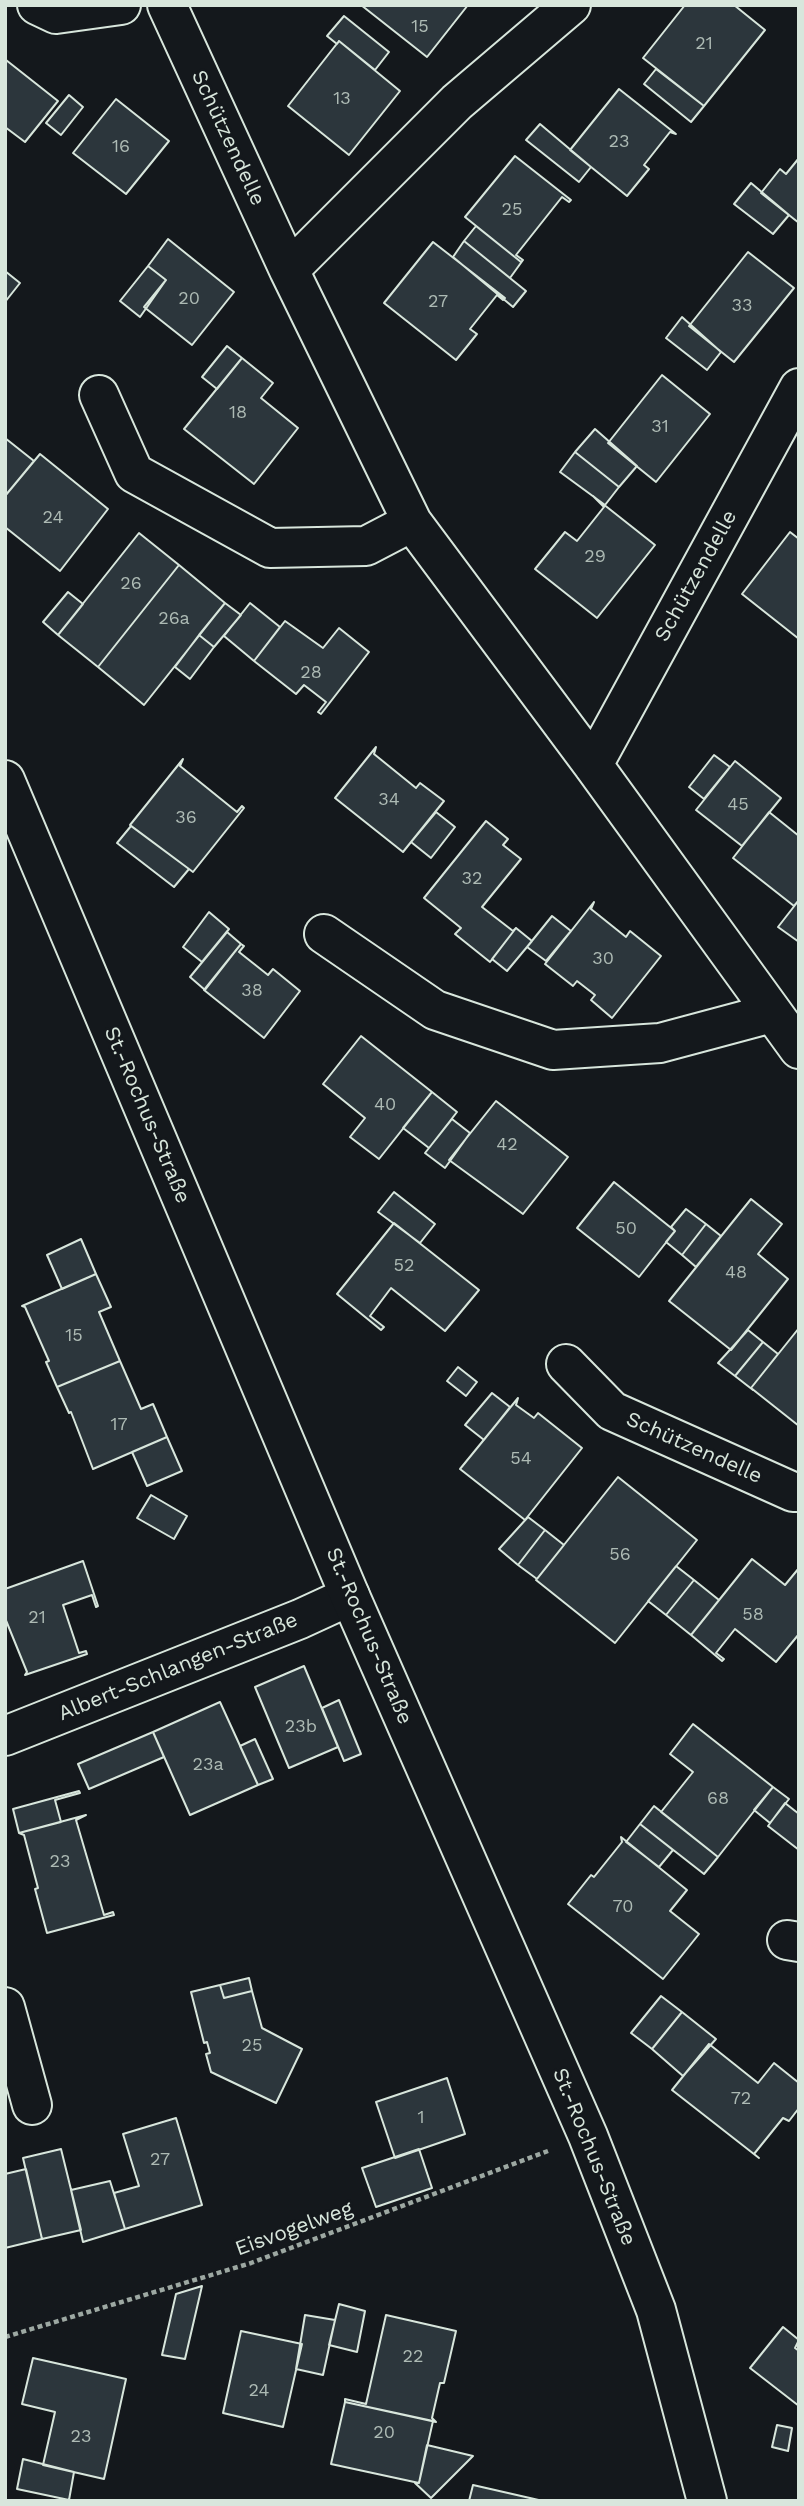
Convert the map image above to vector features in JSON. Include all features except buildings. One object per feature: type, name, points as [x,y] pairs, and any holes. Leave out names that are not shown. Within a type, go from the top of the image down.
[{"type":"street","points":[[37,5],[56,14],[121,5]]},
{"type":"street","name":"Schützendelle","points":[[167,5],[289,271],[412,522],[799,1049]]},
{"type":"street","points":[[289,271],[457,102],[571,5]]},
{"type":"street","name":"Schützendelle","points":[[593,765],[799,388]]},
{"type":"street","points":[[99,395],[134,473],[270,548],[366,546],[412,522]]},
{"type":"street","name":"St.-Rochus-Straße","points":[[5,780],[351,1596],[588,2136],[656,2310],[707,2501]]},
{"type":"street","points":[[324,934],[435,1010],[553,1050],[660,1043],[772,1013]]},
{"type":"street","name":"Schützendelle","points":[[566,1364],[612,1411],[793,1492],[799,1492]]},
{"type":"street","name":"Albert-Schlangen-Straße","points":[[5,1736],[300,1619],[351,1596]]},
{"type":"street","points":[[5,2007],[32,2105]]},
{"type":"path","name":"Eisvogelweg","points":[[5,2337],[251,2263],[588,2136]]}]
